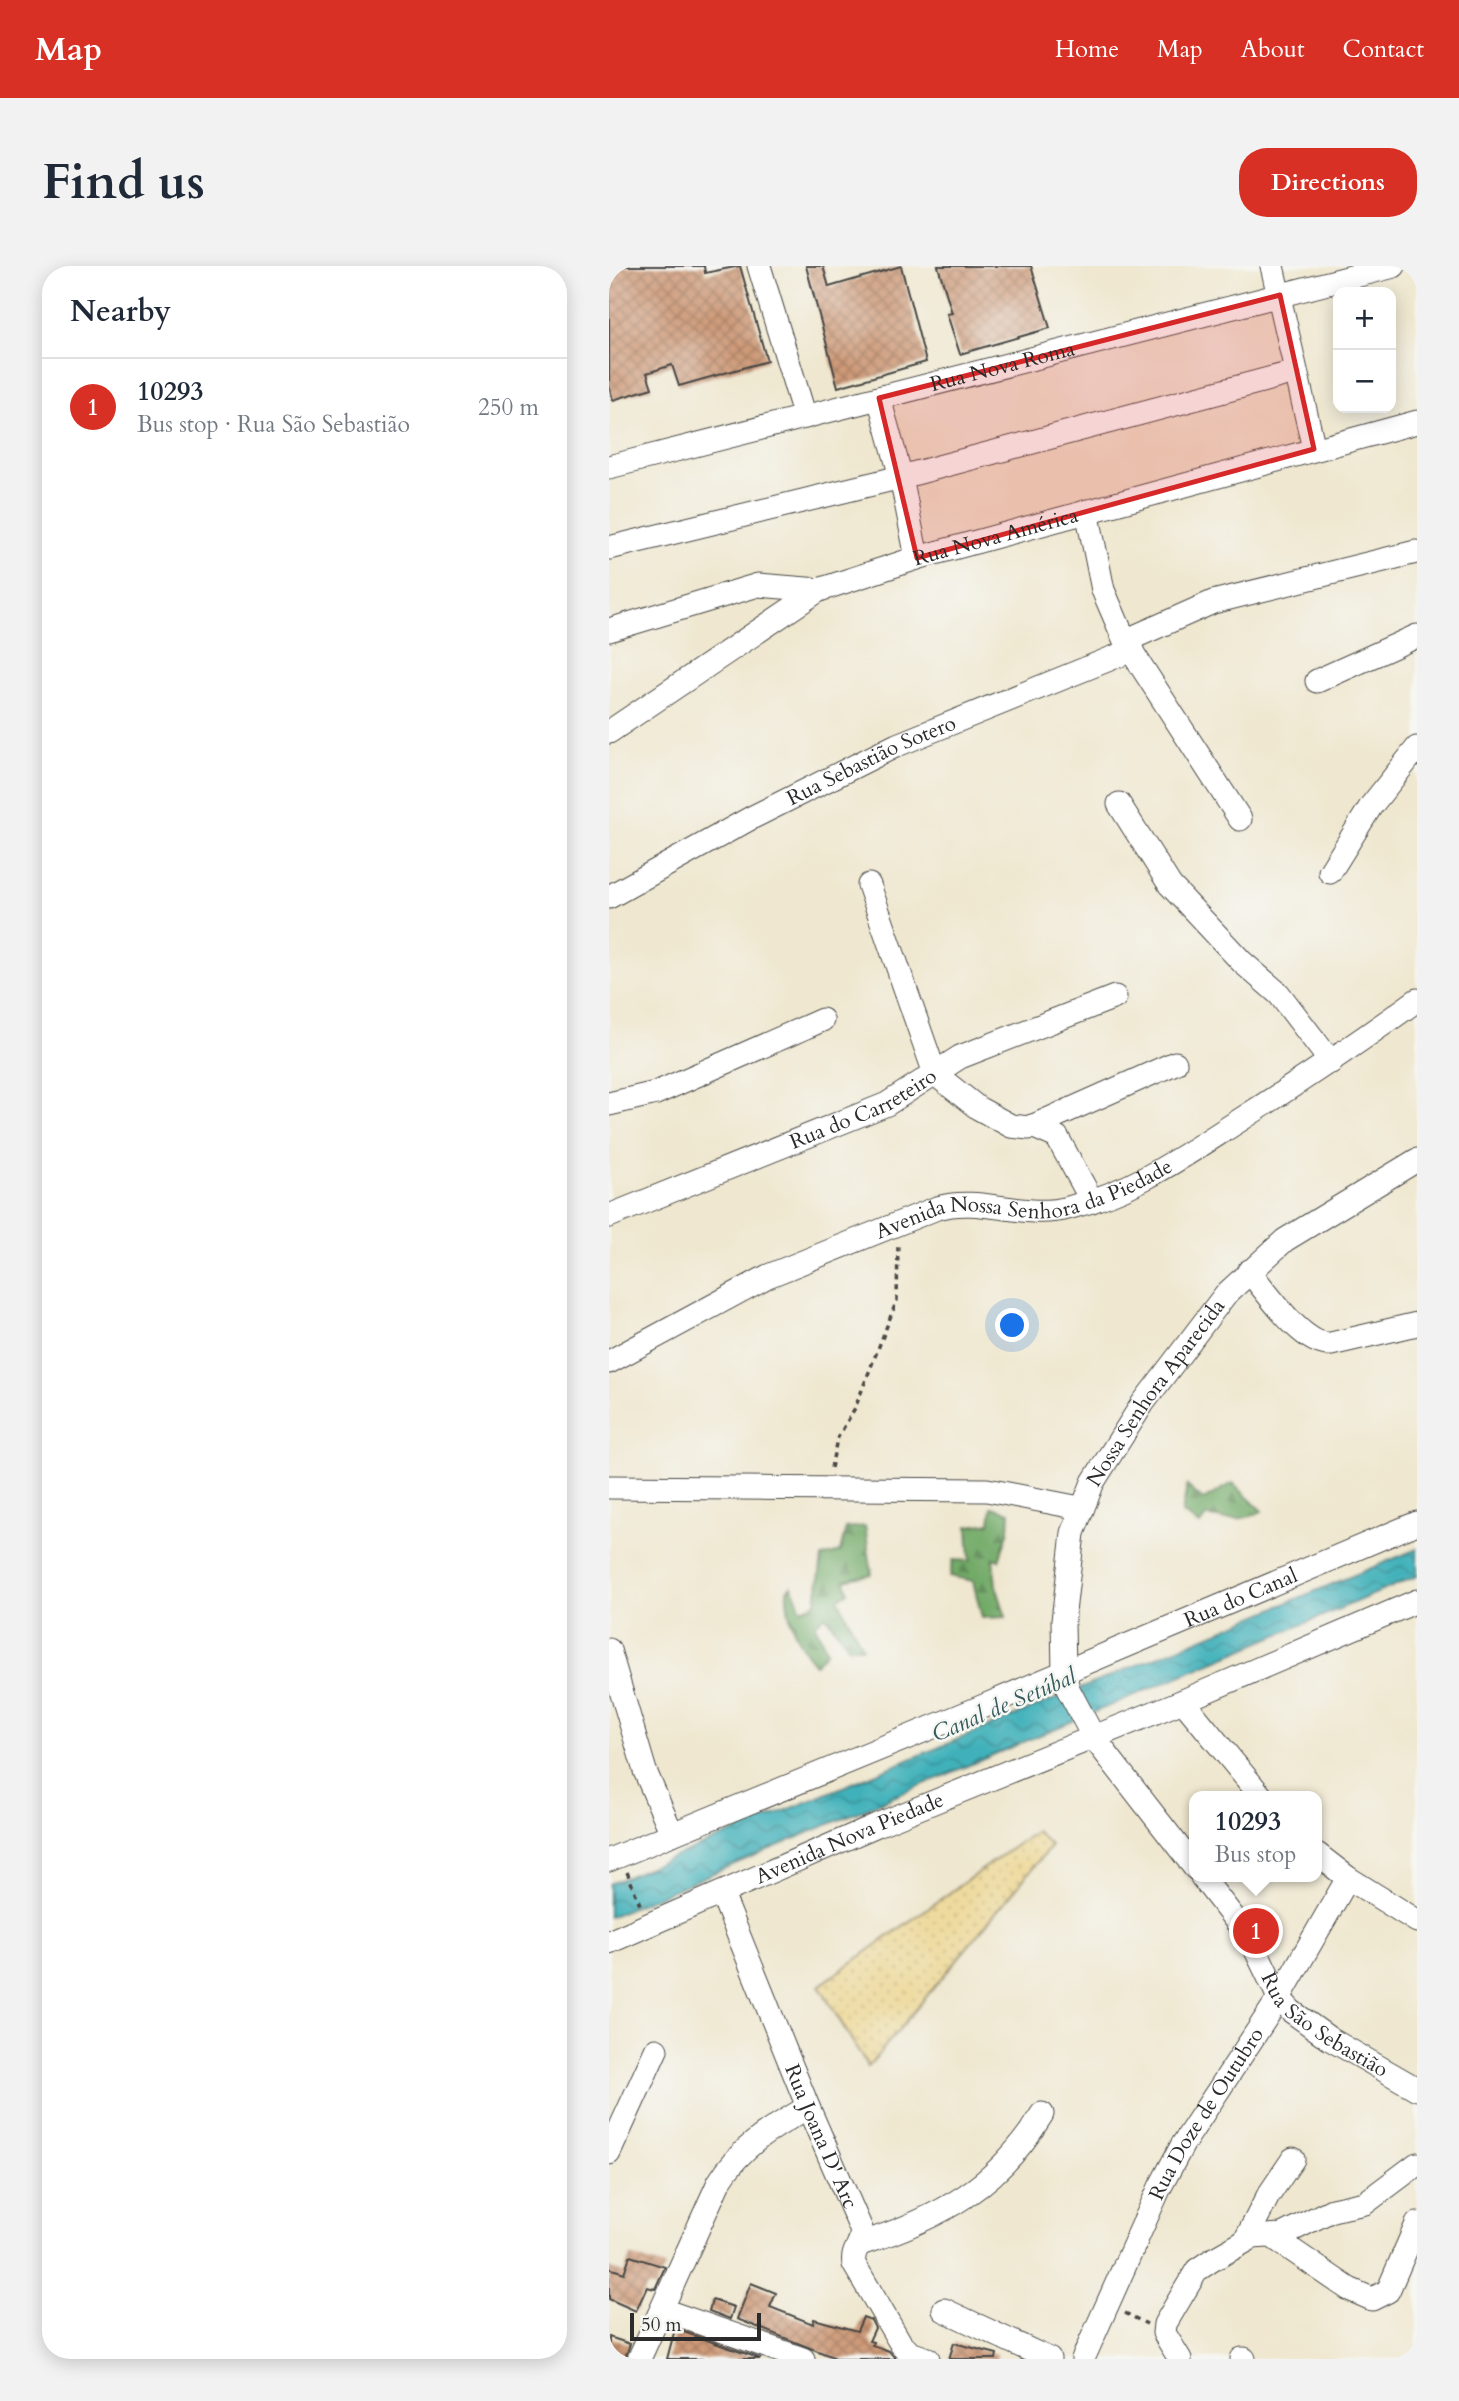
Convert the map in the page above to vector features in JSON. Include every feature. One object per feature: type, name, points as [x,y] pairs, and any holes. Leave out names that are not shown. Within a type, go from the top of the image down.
[{"type":"street","points":[[759,266],[805,417]]},
{"type":"street","points":[[1272,266],[1314,449]]},
{"type":"street","name":"Rua Nova Roma","points":[[609,467],[1394,266]]},
{"type":"street","points":[[609,548],[901,477],[1295,372]]},
{"type":"street","points":[[879,398],[901,477],[917,558]]},
{"type":"street","name":"Rua Nova América","points":[[609,732],[819,590],[917,558],[1417,422]]},
{"type":"street","points":[[1087,512],[1103,590],[1129,645],[1240,819]]},
{"type":"street","name":"Rua Sebastião Sotero","points":[[609,897],[751,818],[897,746],[1129,645],[1213,602],[1416,552]]},
{"type":"street","points":[[609,630],[758,585],[819,590]]},
{"type":"street","points":[[1318,681],[1417,636]]},
{"type":"street","points":[[1330,872],[1371,806],[1417,748]]},
{"type":"street","points":[[1119,804],[1170,885],[1242,962],[1279,994],[1331,1062]]},
{"type":"street","points":[[869,885],[935,1074],[978,1108],[1006,1124],[1023,1128],[1032,1126],[1175,1063]]},
{"type":"street","name":"Rua do Carreteiro","points":[[609,1216],[887,1104],[966,1054],[1115,997]]},
{"type":"street","name":"Avenida Nossa Senhora da Piedade","points":[[609,1362],[768,1276],[898,1222],[956,1202],[1039,1213],[1092,1201],[1143,1182],[1331,1062],[1417,1000]]},
{"type":"street","points":[[609,1104],[656,1093],[822,1020]]},
{"type":"street","points":[[1032,1126],[1057,1137],[1092,1201]]},
{"type":"street","name":"Nossa Senhora Aparecida","points":[[1089,1730],[1066,1681],[1067,1577],[1073,1533],[1080,1508],[1143,1404],[1188,1340],[1249,1271],[1303,1227],[1417,1160]]},
{"type":"street","points":[[1249,1271],[1299,1329],[1318,1344],[1331,1344],[1417,1324]]},
{"type":"street","points":[[609,1487],[987,1490],[1080,1508]]},
{"type":"street","name":"Rua do Canal","points":[[1066,1681],[1417,1523]]},
{"type":"street","points":[[1189,1860],[1089,1730],[1183,1701],[1417,1601]]},
{"type":"street","points":[[609,1650],[645,1771],[672,1835]]},
{"type":"street","points":[[609,1860],[1066,1681]]},
{"type":"street","points":[[1183,1701],[1257,1791]]},
{"type":"street","name":"Avenida Nova Piedade","points":[[609,1942],[1089,1730]]},
{"type":"street","points":[[1322,1858],[1417,1921]]},
{"type":"street","name":"Rua Doze de Outubro","points":[[1083,2359],[1183,2144],[1279,1998],[1349,1878]]},
{"type":"street","name":"Rua São Sebastião","points":[[1206,1882],[1251,1940],[1279,1998],[1331,2039],[1417,2089]]},
{"type":"street","name":"Rua Joana D' Arc","points":[[722,1894],[808,2107],[861,2229],[860,2244],[853,2254],[854,2264],[901,2344],[910,2353],[923,2358]]},
{"type":"street","points":[[609,2153],[656,2050]]},
{"type":"street","points":[[639,2359],[731,2161],[762,2134],[808,2107]]},
{"type":"street","points":[[860,2244],[920,2222],[986,2183],[1007,2163],[1042,2114]]},
{"type":"street","points":[[1245,2241],[1259,2211],[1293,2159]]},
{"type":"street","points":[[1179,2359],[1164,2333],[1170,2314],[1197,2270],[1245,2241],[1273,2237],[1332,2210],[1365,2203],[1417,2164]]},
{"type":"street","points":[[1273,2237],[1365,2297],[1378,2298],[1388,2291],[1417,2224]]},
{"type":"street","points":[[663,2310],[803,2359]]},
{"type":"street","points":[[944,2310],[1049,2359]]},
{"type":"path","points":[[827,1487],[837,1439],[855,1408],[897,1300],[898,1222]]},
{"type":"path","points":[[628,1875],[641,1907]]},
{"type":"path","points":[[1107,2304],[1164,2333]]},
{"type":"highlighted area","points":[[1280,295],[1314,449],[917,558],[879,398]]},
{"type":"green space","points":[[1233,1483],[1262,1511],[1236,1519],[1207,1516],[1200,1525],[1182,1513],[1187,1486],[1203,1500]]},
{"type":"green space","points":[[992,1507],[1010,1512],[1009,1530],[999,1560],[993,1558],[996,1585],[1006,1617],[982,1618],[973,1581],[950,1576],[953,1560],[970,1561],[968,1526],[990,1523]]},
{"type":"green space","points":[[865,1526],[872,1574],[845,1580],[848,1592],[838,1599],[862,1647],[849,1647],[825,1615],[815,1625],[827,1651],[815,1664],[794,1630],[788,1610],[787,1590],[792,1586],[801,1609],[816,1603],[822,1557],[840,1552],[846,1528]]},
{"type":"sand","points":[[1036,1831],[1051,1846],[868,2067],[819,1986]]},
{"type":"water","points":[[1417,1549],[1417,1576],[609,1917],[609,1884]]},
{"type":"building","points":[[609,266],[704,266],[705,273],[740,266],[767,361],[679,386],[672,365],[647,373],[652,388],[613,400],[609,385]]},
{"type":"building","points":[[806,266],[823,266],[829,287],[901,266],[926,362],[838,387]]},
{"type":"building","points":[[938,266],[1031,266],[1050,328],[960,354],[947,314],[952,313]]},
{"type":"building","points":[[630,2256],[665,2267],[655,2289],[647,2287],[636,2311],[609,2299],[609,2268],[624,2273]]},
{"type":"building","points":[[751,2283],[776,2293],[770,2307],[813,2324],[814,2319],[857,2331],[863,2317],[871,2320],[875,2328],[869,2341],[873,2342],[872,2345],[889,2351],[896,2359],[838,2359],[737,2319]]},
{"type":"building","points":[[712,2300],[734,2307],[730,2319],[709,2311]]},
{"type":"building","points":[[675,2329],[761,2359],[667,2359]]},
{"type":"building","points":[[609,2337],[630,2344],[625,2358],[609,2352]]},
{"type":"building","points":[[954,2343],[997,2354],[996,2359],[949,2359]]},
{"type":"place","name":"10293","points":[[1256,1931]]},
{"type":"water label","name":"Canal de Setúbal","points":[[1004,1705]]}]
